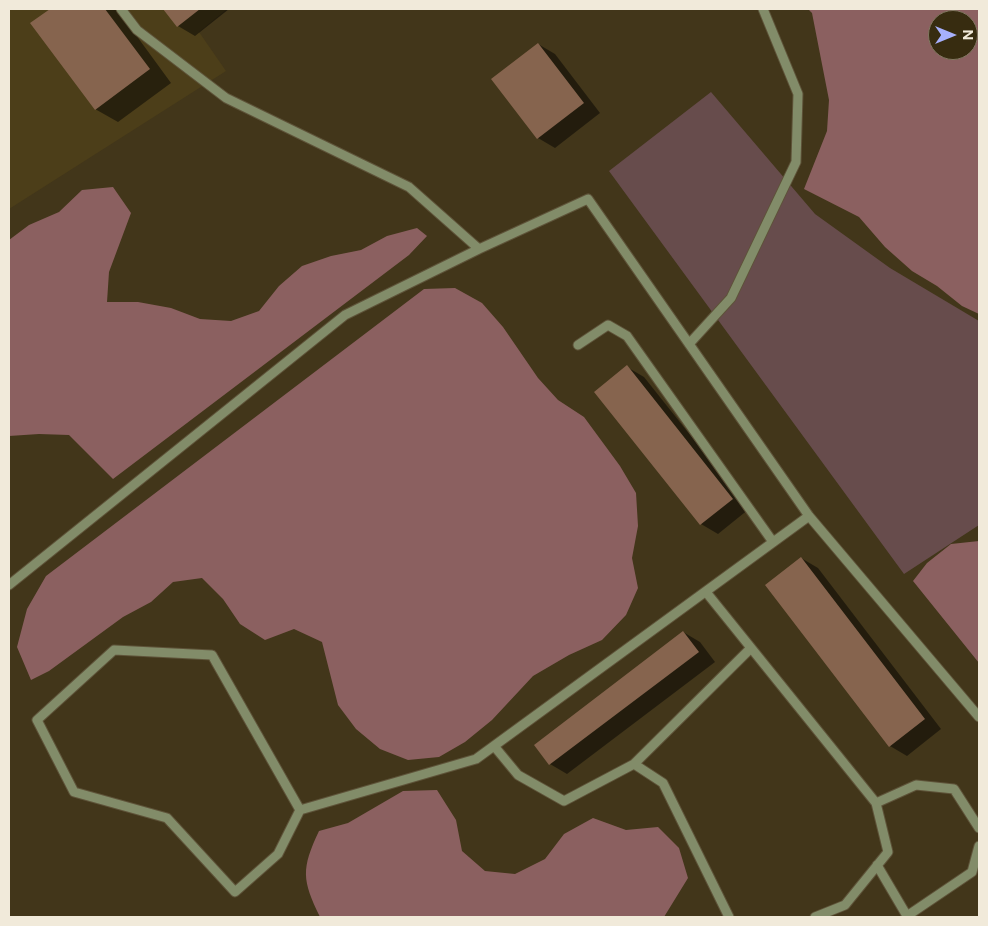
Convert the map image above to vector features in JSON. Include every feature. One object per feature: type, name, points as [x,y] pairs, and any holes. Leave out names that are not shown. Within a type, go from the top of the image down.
[{"type":"lane","points":[[121,9],[137,30],[226,98],[409,187],[479,249]]},
{"type":"lane","points":[[689,344],[731,298],[796,162],[798,94],[763,9]]},
{"type":"lane","points":[[9,585],[345,315],[479,249],[588,199],[809,516],[979,717]]},
{"type":"lane","points":[[578,345],[608,326],[627,336],[773,542]]},
{"type":"lane","points":[[300,810],[212,655],[114,650],[37,720],[74,792],[166,818],[235,892],[278,854],[300,810],[476,759],[809,516]]},
{"type":"lane","points":[[706,592],[876,803],[888,852],[845,905],[815,917]]},
{"type":"lane","points":[[494,746],[518,775],[564,801],[634,764],[751,648]]},
{"type":"lane","points":[[634,764],[663,783],[730,917]]},
{"type":"lane","points":[[876,803],[916,785],[954,789],[979,828]]},
{"type":"lane","points":[[878,865],[907,917],[972,872],[979,846]]},
{"type":"shaded area","points":[[9,9],[227,9],[199,32],[226,71],[9,209]]},
{"type":"shaded area","points":[[808,9],[979,9],[979,314],[962,306],[937,286],[912,271],[885,247],[859,217],[804,189],[827,131],[829,100],[812,13]]},
{"type":"shaded area","points":[[711,92],[815,214],[890,268],[979,321],[979,525],[904,574],[609,171]]},
{"type":"shaded area","points":[[113,187],[131,213],[109,272],[107,302],[138,302],[171,308],[200,319],[231,321],[259,311],[279,286],[302,266],[331,256],[361,250],[387,236],[417,228],[427,236],[409,255],[113,479],[69,435],[9,436],[9,240],[29,225],[59,212],[82,190]]},
{"type":"shaded area","points":[[455,288],[482,303],[503,327],[538,378],[558,400],[584,417],[620,466],[636,493],[638,526],[632,558],[638,588],[626,615],[602,640],[569,655],[533,676],[492,720],[465,742],[439,757],[408,760],[380,749],[356,729],[338,705],[322,642],[294,629],[265,640],[240,624],[223,599],[202,578],[173,582],[151,602],[123,617],[49,671],[31,680],[17,647],[27,609],[46,576],[424,289]]},
{"type":"shaded area","points":[[979,541],[979,663],[913,581],[927,563],[951,544]]},
{"type":"shaded area","points":[[437,790],[456,820],[462,851],[485,871],[515,874],[545,859],[564,834],[593,818],[626,830],[658,827],[679,848],[688,878],[664,917],[320,917],[307,884],[306,874],[309,855],[319,831],[348,823],[403,791]]},
{"type":"building","points":[[50,9],[105,9],[150,69],[95,110],[30,23]]},
{"type":"building","points":[[163,9],[200,9],[177,27]]},
{"type":"building","points":[[538,43],[584,103],[537,139],[491,79]]},
{"type":"building","points":[[627,365],[733,499],[700,525],[594,392]]},
{"type":"building","points":[[801,557],[925,719],[889,747],[765,585]]},
{"type":"building","points":[[683,631],[699,652],[549,765],[534,745]]}]
